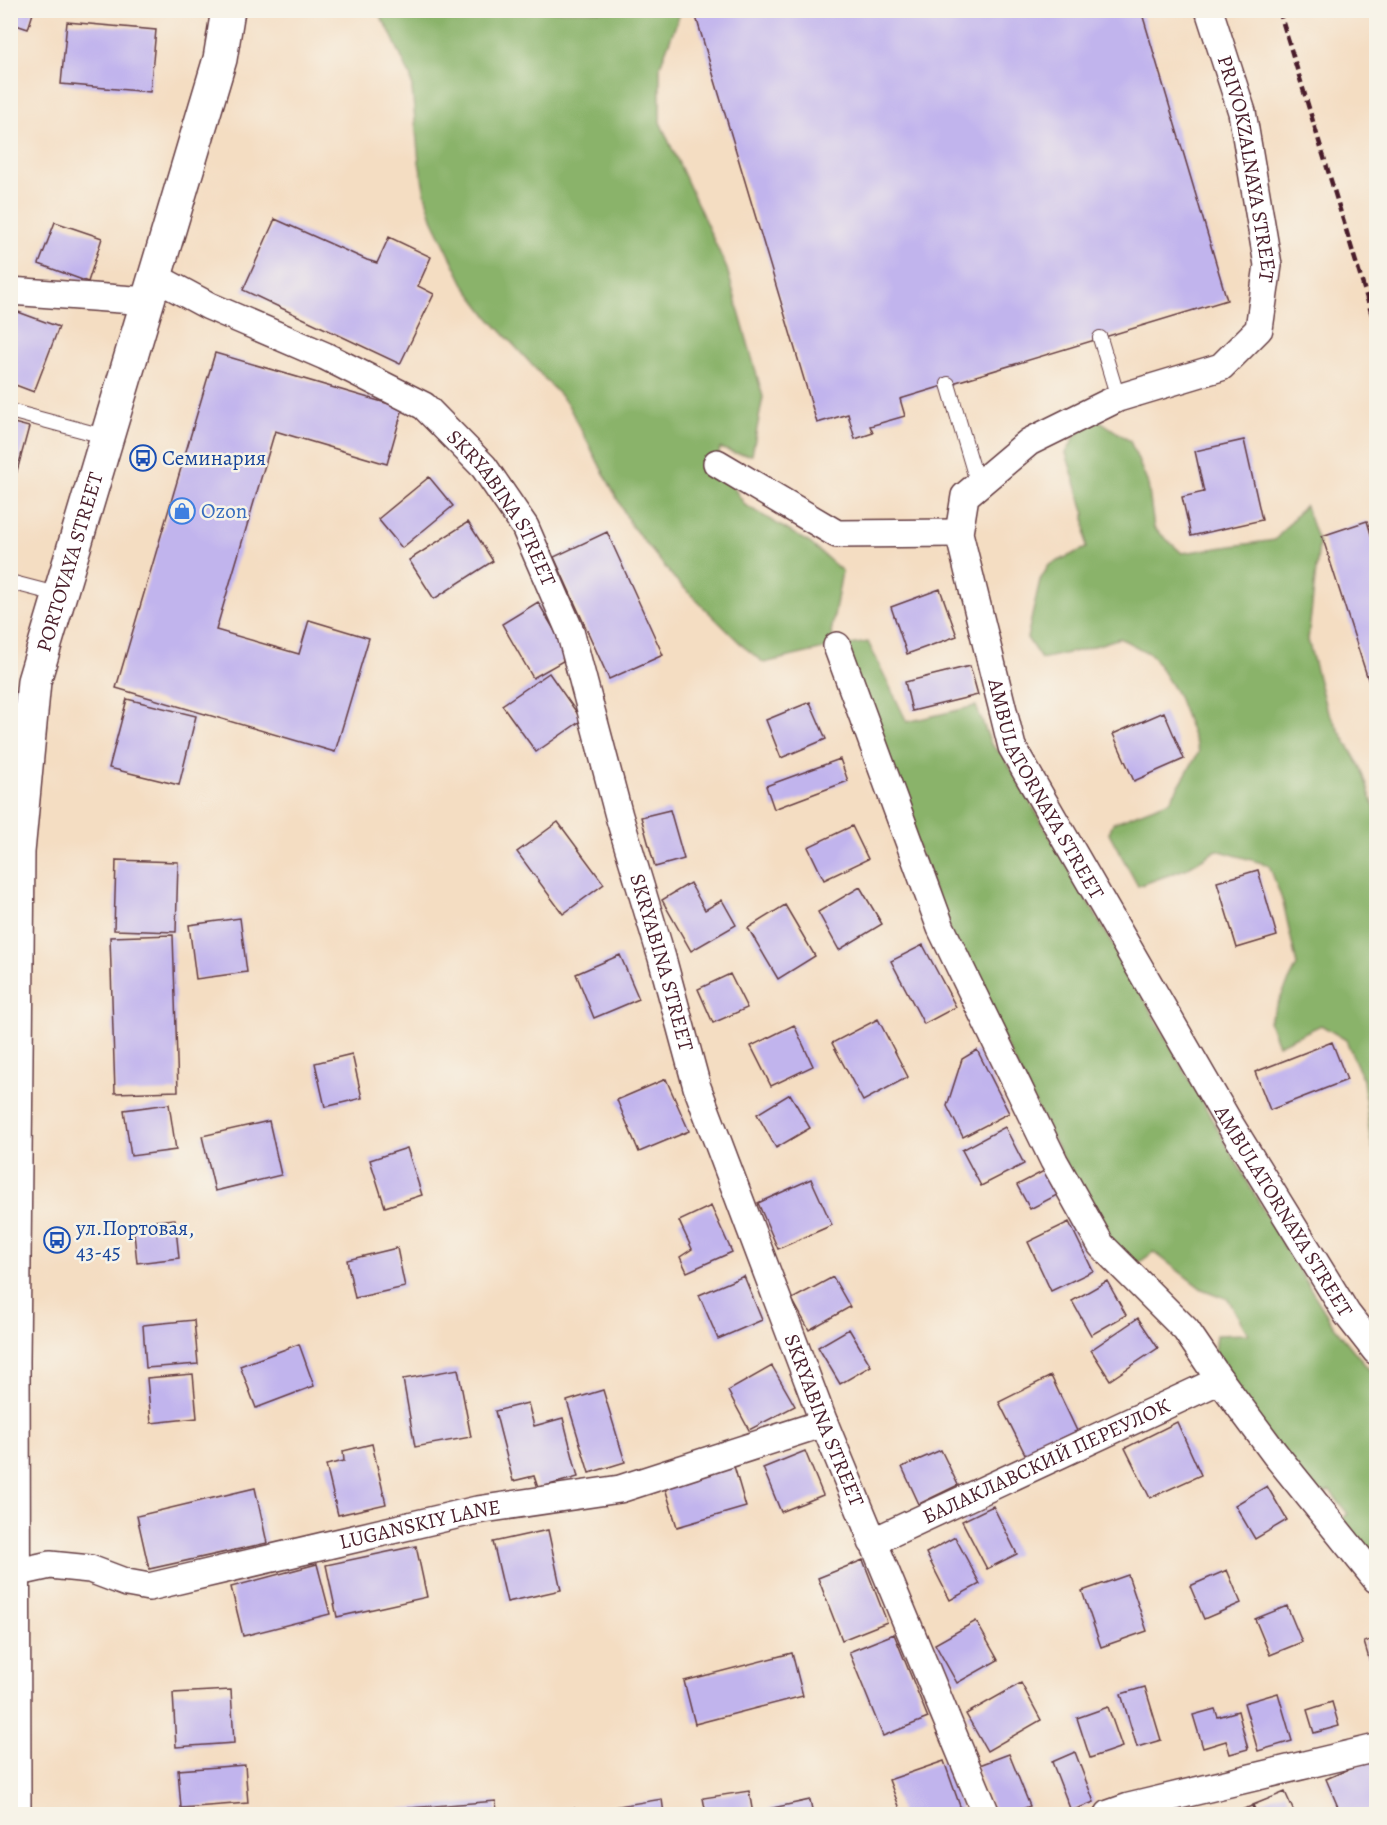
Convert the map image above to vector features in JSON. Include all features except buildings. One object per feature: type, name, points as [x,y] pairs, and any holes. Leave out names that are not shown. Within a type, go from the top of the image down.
[{"type":"main road","name":"PORTOVAYA STREET","points":[[14,1815],[12,1362],[14,851],[34,681],[220,59],[228,10]]},
{"type":"street","name":"PRIVOKZALNAYA STREET","points":[[1209,10],[1242,112],[1268,266],[1259,329]]},
{"type":"street","points":[[10,291],[152,289]]},
{"type":"street","name":"SKRYABINA STREET","points":[[152,289],[209,306],[325,356],[424,406],[484,467],[525,527],[570,631],[619,816],[662,958],[697,1087],[824,1423],[986,1815]]},
{"type":"street","name":"AMBULATORNAYA STREET","points":[[1259,329],[1221,367],[1118,398],[1029,442],[965,496],[959,534],[1012,747],[1228,1121],[1347,1314],[1377,1351]]},
{"type":"street","points":[[717,463],[837,534],[959,534]]},
{"type":"street","points":[[837,646],[941,928],[1054,1161],[1101,1245],[1186,1330],[1220,1380],[1308,1496],[1353,1547],[1377,1579]]},
{"type":"street","name":"БАЛАКЛАВСКИЙ ПЕРЕУЛОК","points":[[872,1542],[1220,1380]]},
{"type":"street","name":"LUGANSKIY LANE","points":[[14,1573],[50,1565],[90,1569],[127,1583],[149,1587],[477,1510],[620,1489],[824,1423]]},
{"type":"street","points":[[1123,1812],[1377,1748]]},
{"type":"lane","points":[[1100,338],[1118,398]]},
{"type":"lane","points":[[948,384],[978,485]]},
{"type":"lane","points":[[10,411],[107,437]]},
{"type":"lane","points":[[10,582],[60,595]]},
{"type":"green space","points":[[377,11],[681,11],[660,66],[660,122],[727,269],[763,397],[752,455],[734,453],[720,448],[717,463],[745,505],[810,543],[842,571],[831,633],[837,646],[764,663],[743,646],[674,578],[631,525],[567,403],[490,319],[465,286],[433,221],[425,194],[419,162],[411,78],[389,30]]},
{"type":"green space","points":[[1088,413],[1130,441],[1148,484],[1154,528],[1182,553],[1275,540],[1305,505],[1319,544],[1308,640],[1326,708],[1361,768],[1376,812],[1376,1161],[1370,1137],[1363,1080],[1346,1040],[1321,1025],[1278,1045],[1269,1021],[1297,965],[1283,902],[1269,865],[1217,850],[1185,869],[1138,886],[1109,833],[1113,823],[1170,801],[1199,752],[1177,694],[1152,655],[1120,638],[1082,650],[1041,659],[1027,638],[1040,580],[1049,565],[1086,548],[1085,514],[1066,453]]},
{"type":"green space","points":[[868,642],[907,722],[976,706],[991,744],[1003,755],[1285,1248],[1333,1325],[1376,1378],[1376,1569],[1337,1522],[1348,1514],[1330,1491],[1316,1497],[1213,1362],[1216,1335],[1248,1334],[1228,1299],[1202,1289],[1154,1252],[1131,1268],[1105,1243],[947,927],[844,646]]},
{"type":"railway","points":[[1279,10],[1376,328]]},
{"type":"place","name":"Семинария","points":[[143,458]]},
{"type":"place","name":"Ozon","points":[[182,511]]},
{"type":"place","name":"ул.Портовая, 43-45","points":[[57,1240]]}]
